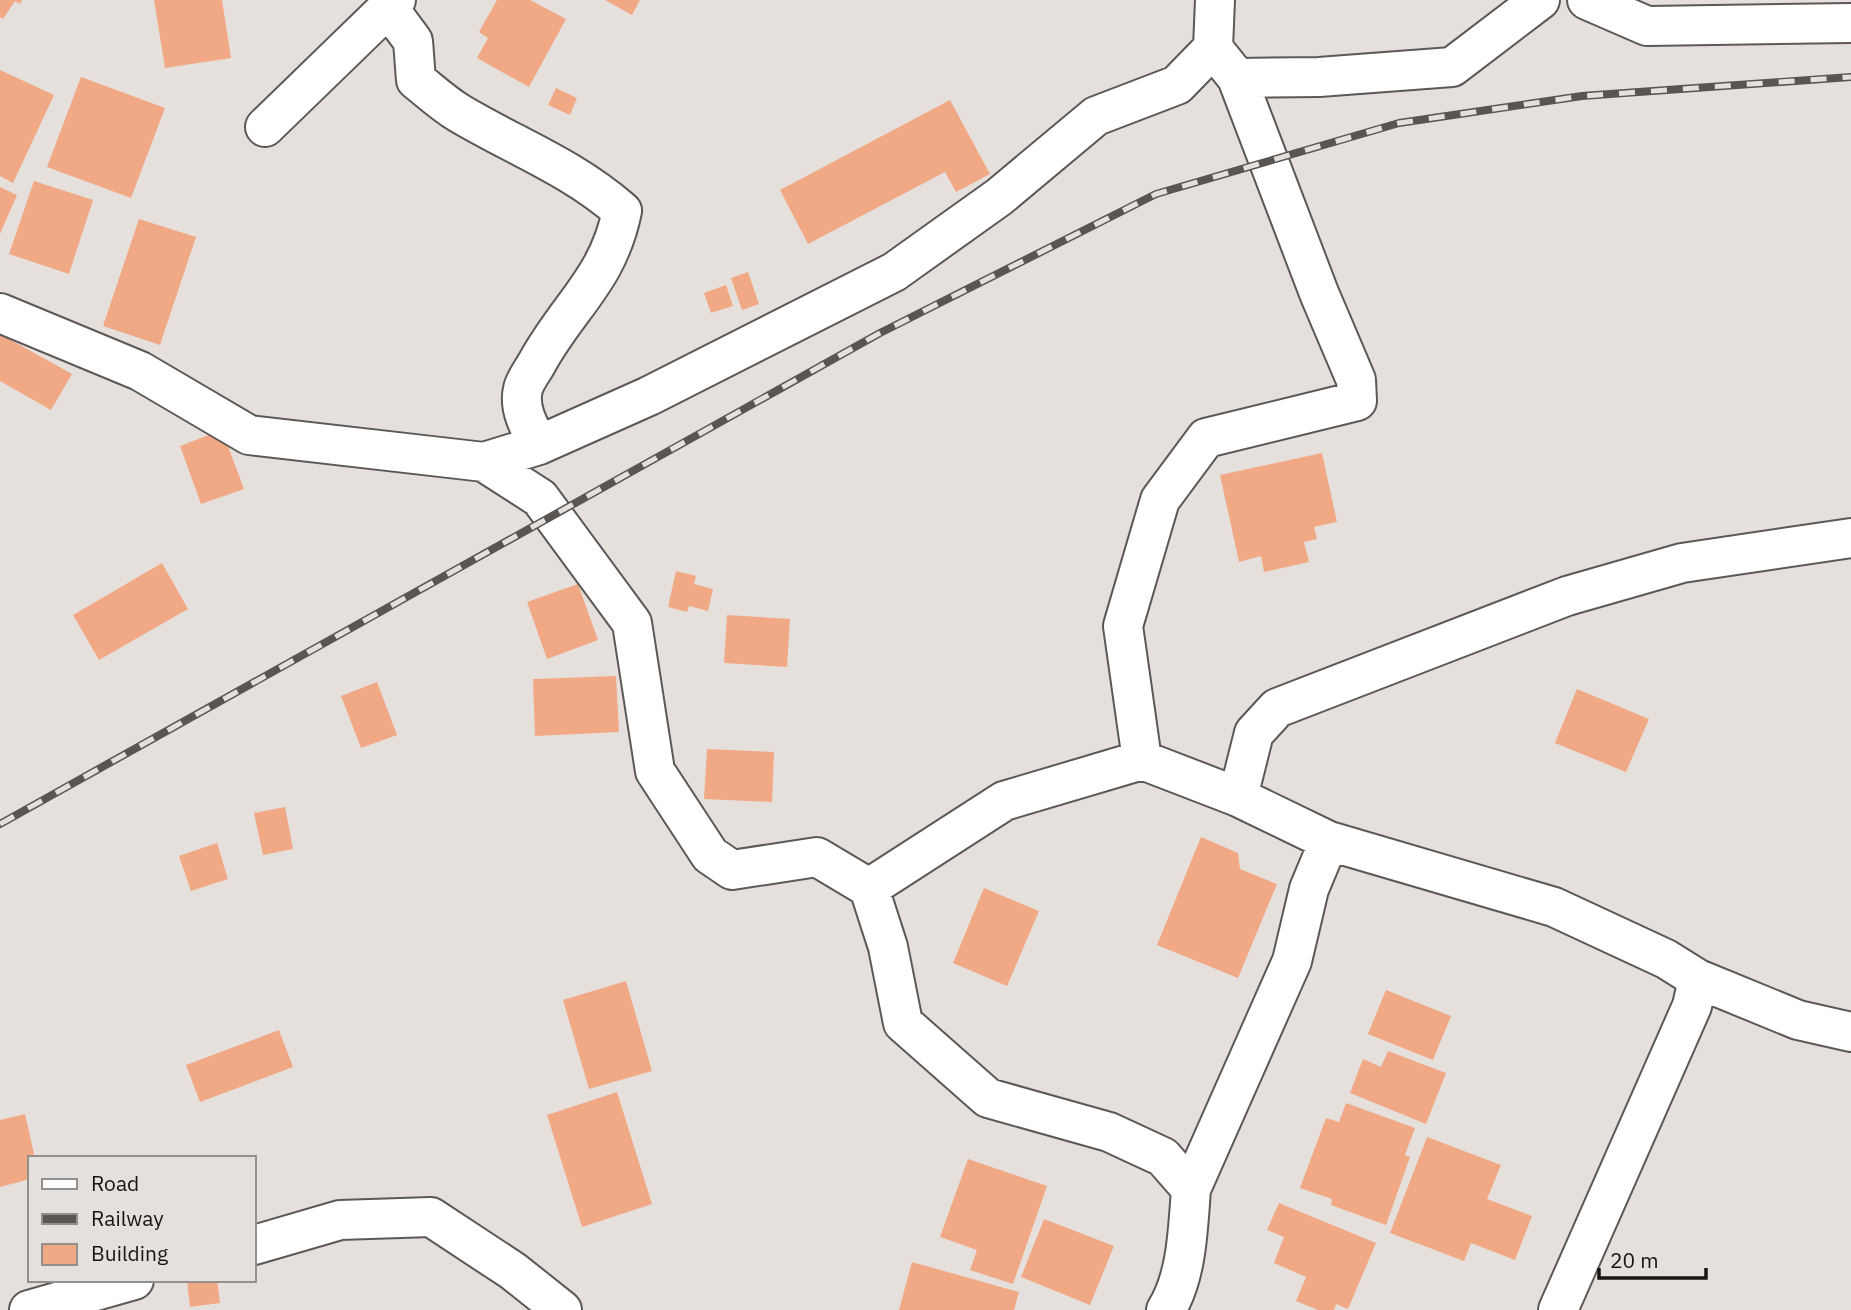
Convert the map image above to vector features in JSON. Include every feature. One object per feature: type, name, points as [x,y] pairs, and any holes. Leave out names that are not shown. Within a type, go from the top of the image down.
[{"type":"street","points":[[1142,760],[1123,626],[1160,500],[1206,438],[1357,401],[1356,380],[1319,293],[1237,78],[1213,48],[1215,0]]},
{"type":"street","points":[[1237,78],[1319,77],[1452,67],[1540,0]]},
{"type":"street","points":[[1587,0],[1647,26],[1851,23]]},
{"type":"street","points":[[265,127],[393,5],[413,41],[416,80],[458,113],[536,152],[595,187],[622,211],[615,241],[603,269],[545,348],[522,390],[525,421],[539,445]]},
{"type":"street","points":[[0,313],[140,371],[250,435],[484,462],[539,445],[649,396],[894,272],[999,197],[1096,116],[1177,85],[1213,48]]},
{"type":"street","points":[[484,462],[540,498],[632,623],[655,771],[710,855],[732,870],[817,857],[869,888],[888,947],[903,1023],[988,1098],[1109,1132],[1163,1157],[1192,1189]]},
{"type":"street","points":[[1238,797],[1254,733],[1277,708],[1567,596],[1682,563],[1851,538]]},
{"type":"street","points":[[869,888],[1004,801],[1142,760],[1238,797],[1329,841],[1554,907],[1666,959],[1698,979],[1798,1020],[1851,1032]]},
{"type":"street","points":[[1174,1306],[1187,1238],[1192,1189],[1292,961],[1309,889],[1329,841]]},
{"type":"street","points":[[1558,1310],[1688,1016],[1698,979]]},
{"type":"street","points":[[256,1244],[340,1220],[431,1217],[513,1270],[562,1310]]},
{"type":"street","points":[[29,1310],[127,1282]]},
{"type":"building","points":[[0,0],[22,0],[20,4],[15,1],[3,19],[0,17]]},
{"type":"building","points":[[154,0],[222,0],[231,58],[165,68]]},
{"type":"building","points":[[497,0],[530,0],[566,19],[529,87],[477,58],[488,38],[479,32]]},
{"type":"building","points":[[605,0],[640,0],[632,15]]},
{"type":"building","points":[[0,70],[54,95],[13,183],[0,176]]},
{"type":"building","points":[[81,77],[165,108],[131,198],[47,167]]},
{"type":"building","points":[[556,88],[577,98],[570,115],[548,105]]},
{"type":"building","points":[[950,100],[990,174],[956,192],[945,172],[808,244],[780,190]]},
{"type":"building","points":[[34,181],[93,200],[69,274],[9,254]]},
{"type":"building","points":[[0,187],[17,195],[0,234]]},
{"type":"building","points":[[139,219],[196,237],[160,345],[103,326]]},
{"type":"building","points":[[748,272],[759,304],[742,310],[731,278]]},
{"type":"building","points":[[726,285],[733,306],[711,313],[704,293]]},
{"type":"building","points":[[0,334],[72,374],[51,410],[0,381]]},
{"type":"building","points":[[222,430],[244,489],[201,504],[180,446]]},
{"type":"building","points":[[1322,453],[1337,522],[1314,527],[1317,539],[1304,542],[1309,562],[1264,572],[1261,556],[1239,562],[1220,475]]},
{"type":"building","points":[[162,563],[188,609],[99,660],[73,615]]},
{"type":"building","points":[[676,571],[696,576],[694,584],[713,589],[708,611],[689,606],[687,612],[668,607]]},
{"type":"building","points":[[578,584],[598,640],[547,659],[527,602]]},
{"type":"building","points":[[727,615],[790,619],[787,667],[724,663]]},
{"type":"building","points":[[616,676],[619,732],[535,736],[533,679]]},
{"type":"building","points":[[377,682],[397,735],[361,748],[341,696]]},
{"type":"building","points":[[1577,689],[1649,719],[1626,772],[1555,743]]},
{"type":"building","points":[[707,749],[774,752],[772,802],[704,799]]},
{"type":"building","points":[[285,807],[293,849],[263,855],[254,813]]},
{"type":"building","points":[[1201,837],[1238,853],[1240,869],[1277,884],[1238,978],[1157,945]]},
{"type":"building","points":[[217,843],[228,879],[191,891],[179,856]]},
{"type":"building","points":[[984,888],[1039,911],[1007,986],[953,963]]},
{"type":"building","points":[[626,981],[652,1071],[589,1089],[563,1000]]},
{"type":"building","points":[[1386,990],[1451,1016],[1433,1060],[1368,1034]]},
{"type":"building","points":[[279,1030],[293,1067],[200,1102],[186,1065]]},
{"type":"building","points":[[1388,1051],[1446,1073],[1426,1124],[1350,1093],[1363,1059],[1381,1067]]},
{"type":"building","points":[[617,1092],[652,1204],[582,1227],[547,1115]]},
{"type":"building","points":[[1346,1103],[1415,1128],[1405,1155],[1410,1157],[1386,1225],[1331,1205],[1332,1199],[1300,1188],[1326,1118],[1339,1122]]},
{"type":"building","points":[[25,1114],[35,1156],[28,1156],[28,1180],[0,1187],[0,1120]]},
{"type":"building","points":[[1427,1137],[1501,1165],[1487,1199],[1532,1216],[1515,1260],[1471,1243],[1464,1261],[1390,1233]]},
{"type":"building","points":[[968,1159],[1047,1186],[1013,1284],[970,1270],[977,1250],[940,1237]]},
{"type":"building","points":[[1279,1203],[1376,1243],[1348,1309],[1336,1304],[1334,1310],[1318,1310],[1296,1301],[1306,1277],[1274,1263],[1284,1237],[1267,1230]]},
{"type":"building","points":[[1044,1219],[1114,1246],[1090,1305],[1021,1277]]},
{"type":"building","points":[[912,1262],[1019,1292],[1014,1310],[899,1310]]},
{"type":"building","points":[[187,1282],[217,1282],[220,1303],[190,1307]]},
{"type":"railway","points":[[0,824],[880,333],[1156,194],[1399,123],[1582,96],[1851,77]]}]
